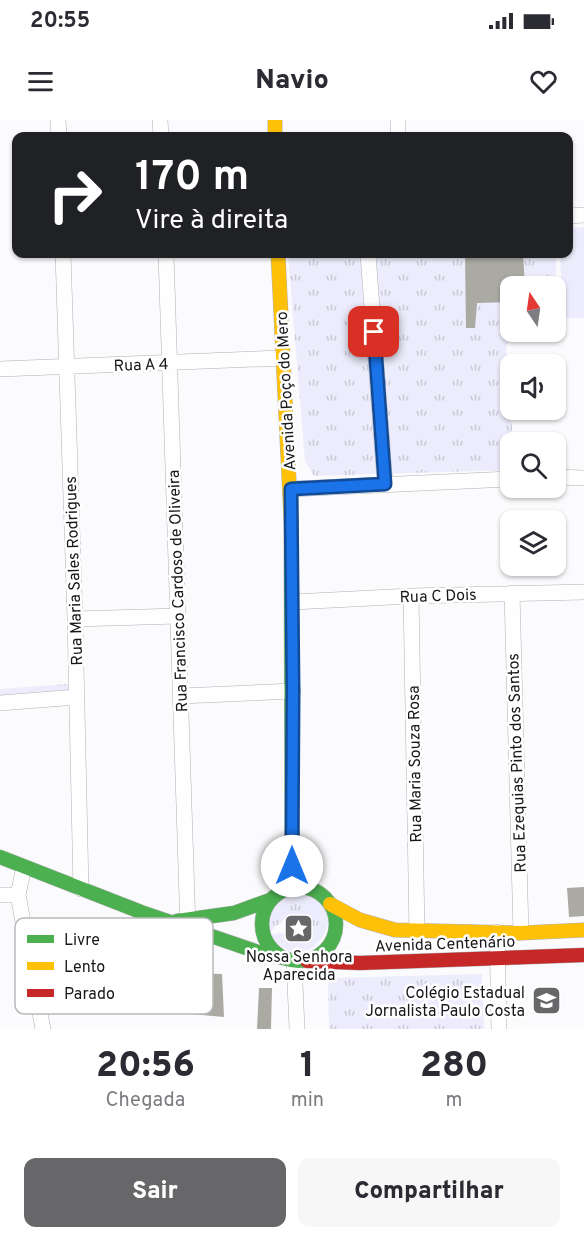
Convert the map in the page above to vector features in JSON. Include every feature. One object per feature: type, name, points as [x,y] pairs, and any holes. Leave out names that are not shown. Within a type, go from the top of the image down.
[{"type":"main road","name":"Avenida Poço do Mero","points":[[278,258],[291,489],[292,888]]},
{"type":"main road","points":[[0,857],[159,918]]},
{"type":"main road","points":[[213,918],[234,914],[270,900],[282,891],[292,888],[313,890],[322,895],[330,904],[335,915],[336,927],[327,948],[318,956],[295,960],[273,952],[266,943],[261,921],[270,900]]},
{"type":"main road","name":"Avenida Centenário","points":[[330,904],[360,921],[395,930],[521,933],[584,930]]},
{"type":"main road","name":"Avenida Centenário","points":[[213,934],[261,953],[295,960],[360,963],[584,955]]},
{"type":"street","name":"Rua Maria Sales Rodrigues","points":[[63,258],[81,889]]},
{"type":"street","name":"Rua Francisco Cardoso de Oliveira","points":[[166,258],[187,918]]},
{"type":"street","points":[[368,258],[385,484]]},
{"type":"street","name":"Rua A 4","points":[[0,369],[282,358]]},
{"type":"street","points":[[566,477],[584,478]]},
{"type":"street","points":[[291,489],[500,479]]},
{"type":"street","name":"Rua C Dois","points":[[292,602],[411,596],[584,592]]},
{"type":"street","name":"Rua Ezequias Pinto dos Santos","points":[[512,593],[521,933]]},
{"type":"street","name":"Rua Maria Souza Rosa","points":[[411,596],[417,932]]},
{"type":"street","points":[[75,620],[178,616]]},
{"type":"street","points":[[181,696],[293,691]]},
{"type":"street","points":[[0,703],[76,697]]},
{"type":"street","points":[[22,918],[18,895],[24,867]]},
{"type":"street","points":[[0,895],[18,895]]},
{"type":"street","points":[[497,932],[499,1029]]},
{"type":"street","points":[[295,960],[297,1029]]},
{"type":"street","points":[[41,1014],[44,1029]]},
{"type":"green space","points":[[584,227],[584,318],[566,318],[566,276],[561,276],[560,258],[573,258],[573,228]]},
{"type":"green space","points":[[288,258],[556,258],[556,276],[500,276],[500,342],[509,342],[506,346],[507,354],[500,354],[500,420],[511,420],[512,432],[500,432],[500,470],[314,476],[305,461]]},
{"type":"green space","points":[[68,684],[70,692],[0,698],[0,689]]},
{"type":"green space","points":[[302,892],[318,899],[326,910],[328,922],[324,935],[315,945],[304,951],[290,951],[276,942],[272,936],[269,930],[268,917],[278,899],[288,893]],"holes":[[[284,919],[288,919],[291,923],[290,929],[284,933],[271,934],[275,926]]]},
{"type":"green space","points":[[482,974],[484,1029],[329,1029],[328,978]]},
{"type":"building","points":[[465,258],[523,258],[524,276],[500,276],[500,302],[477,303],[475,328],[466,328]]},
{"type":"building","points":[[584,887],[584,916],[569,917],[567,888]]},
{"type":"building","points":[[213,974],[222,974],[224,1017],[191,1014],[213,1014]]},
{"type":"building","points":[[259,988],[272,988],[271,1029],[257,1029]]},
{"type":"traffic: fast","points":[[291,520],[292,888]]},
{"type":"traffic: fast","points":[[0,857],[159,918]]},
{"type":"traffic: fast","points":[[299,887],[320,893],[330,903],[336,924],[330,945],[320,955],[299,961],[278,955],[268,945],[262,924],[268,903],[278,893],[299,887]]},
{"type":"traffic: fast","points":[[198,918],[234,913],[270,900]]},
{"type":"traffic: fast","points":[[213,937],[283,958]]},
{"type":"traffic: slow","points":[[275,120],[275,132]]},
{"type":"traffic: slow","points":[[278,258],[291,520]]},
{"type":"traffic: slow","points":[[330,904],[360,920],[395,930],[521,933],[584,930]]},
{"type":"traffic: jam","points":[[307,961],[360,963],[584,955]]},
{"type":"place","name":"Nossa Senhora Aparecida","points":[[299,928]]},
{"type":"place","name":"Colégio Estadual Jornalista Paulo Costa","points":[[546,1001]]},
{"type":"route","points":[[292,866],[291,489],[385,484],[374,332]]}]
